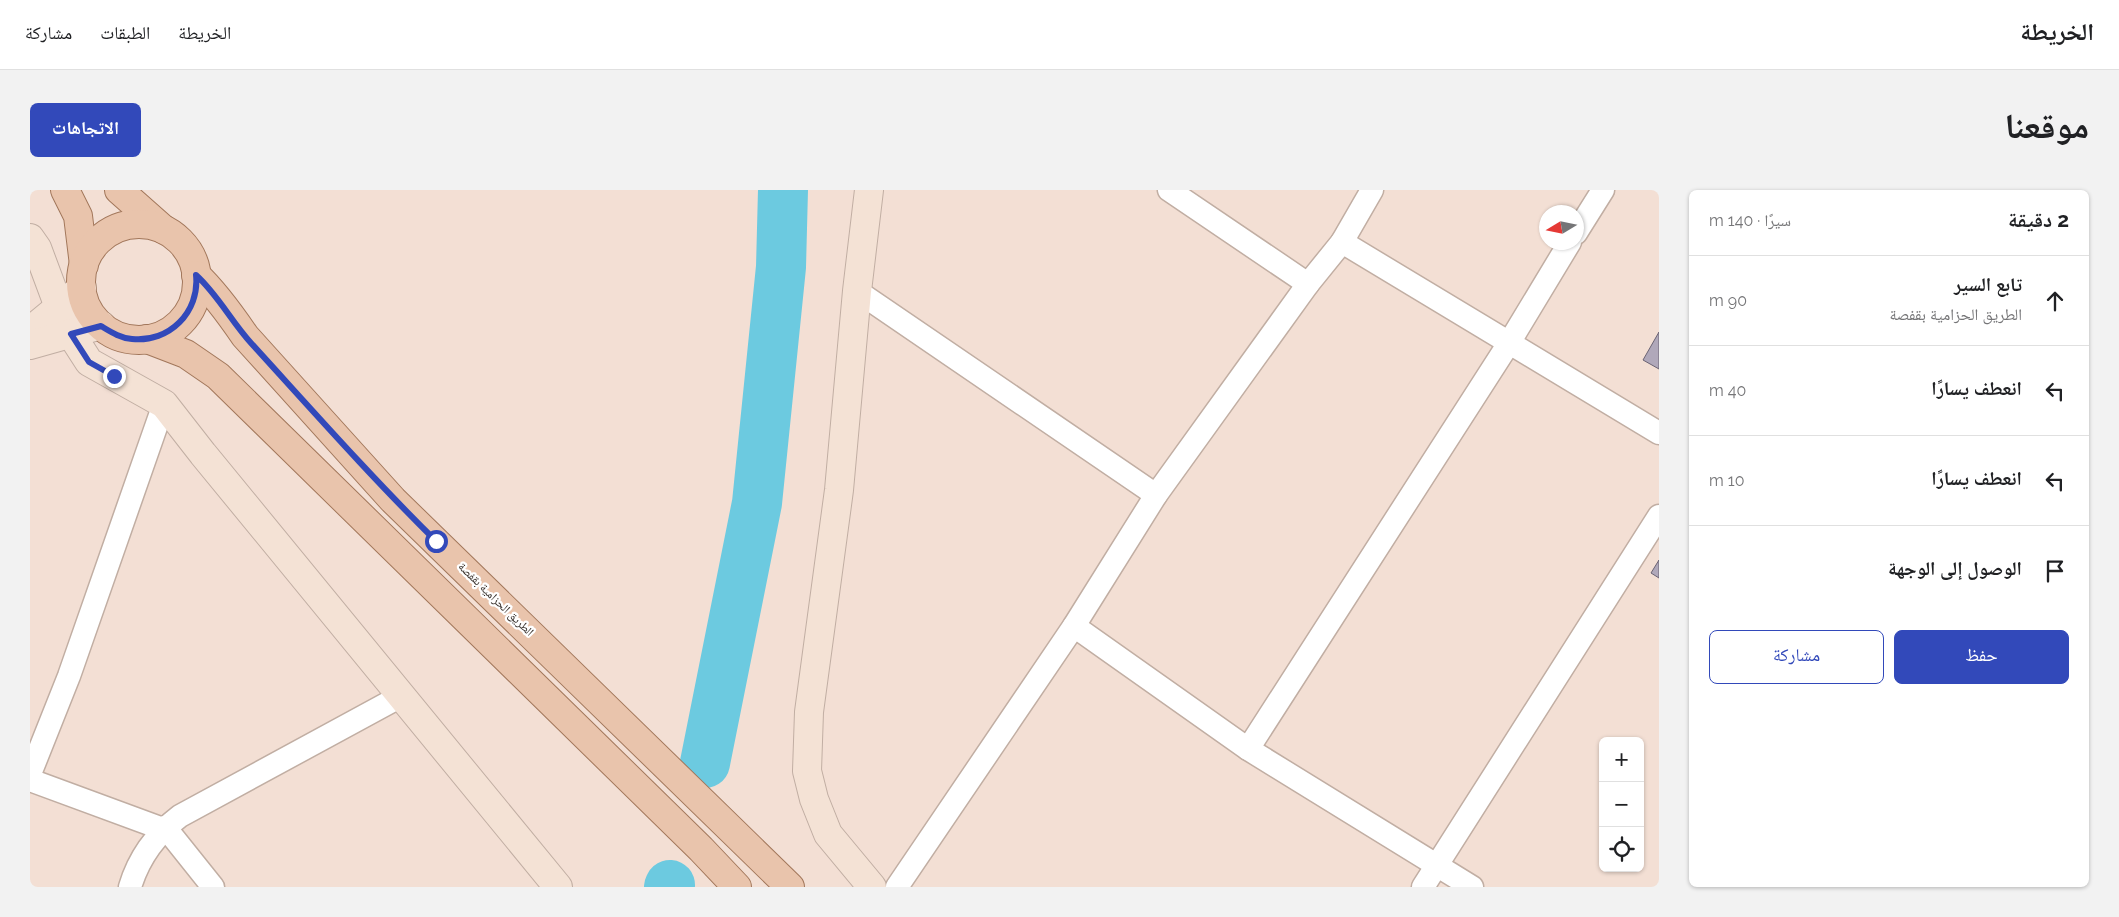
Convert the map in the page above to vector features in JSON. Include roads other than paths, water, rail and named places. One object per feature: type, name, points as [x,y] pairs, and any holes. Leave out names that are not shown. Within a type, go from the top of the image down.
[{"type":"main road","points":[[65,190],[78,216],[83,277],[90,313],[101,326],[115,334],[131,339],[147,339],[163,335],[177,326],[187,313],[194,298],[196,275],[188,250],[119,190]]},
{"type":"main road","points":[[83,277],[90,250],[101,238],[115,229],[130,224],[147,224],[163,229]]},
{"type":"main road","name":"الطريق الحزامية بقفصة","points":[[196,275],[209,287],[245,336],[393,500],[790,887]]},
{"type":"main road","points":[[147,339],[186,354],[218,376],[694,842],[737,887]]},
{"type":"street","points":[[869,190],[857,291],[840,490],[809,712],[807,771],[814,799],[828,834],[872,887]]},
{"type":"street","points":[[1169,190],[1308,284]]},
{"type":"street","points":[[897,887],[1074,626],[1156,495],[1308,284],[1342,242],[1372,190]]},
{"type":"street","points":[[1584,220],[1603,190]]},
{"type":"street","points":[[30,238],[37,248],[58,307],[71,334],[89,362],[164,404],[558,887]]},
{"type":"street","points":[[1342,242],[1659,433]]},
{"type":"street","points":[[1248,749],[1508,343],[1565,250]]},
{"type":"street","points":[[30,331],[58,307],[83,277]]},
{"type":"street","points":[[857,291],[1156,495]]},
{"type":"street","points":[[30,345],[101,326]]},
{"type":"street","points":[[30,774],[69,676],[164,404]]},
{"type":"street","points":[[1423,887],[1659,516]]},
{"type":"street","points":[[1074,626],[1248,749],[1472,887]]},
{"type":"street","points":[[130,887],[136,867],[164,828],[196,806],[401,696]]},
{"type":"street","points":[[30,780],[164,828],[213,887]]},
{"type":"waterway","points":[[705,763],[757,503],[781,267],[783,190]]}]
